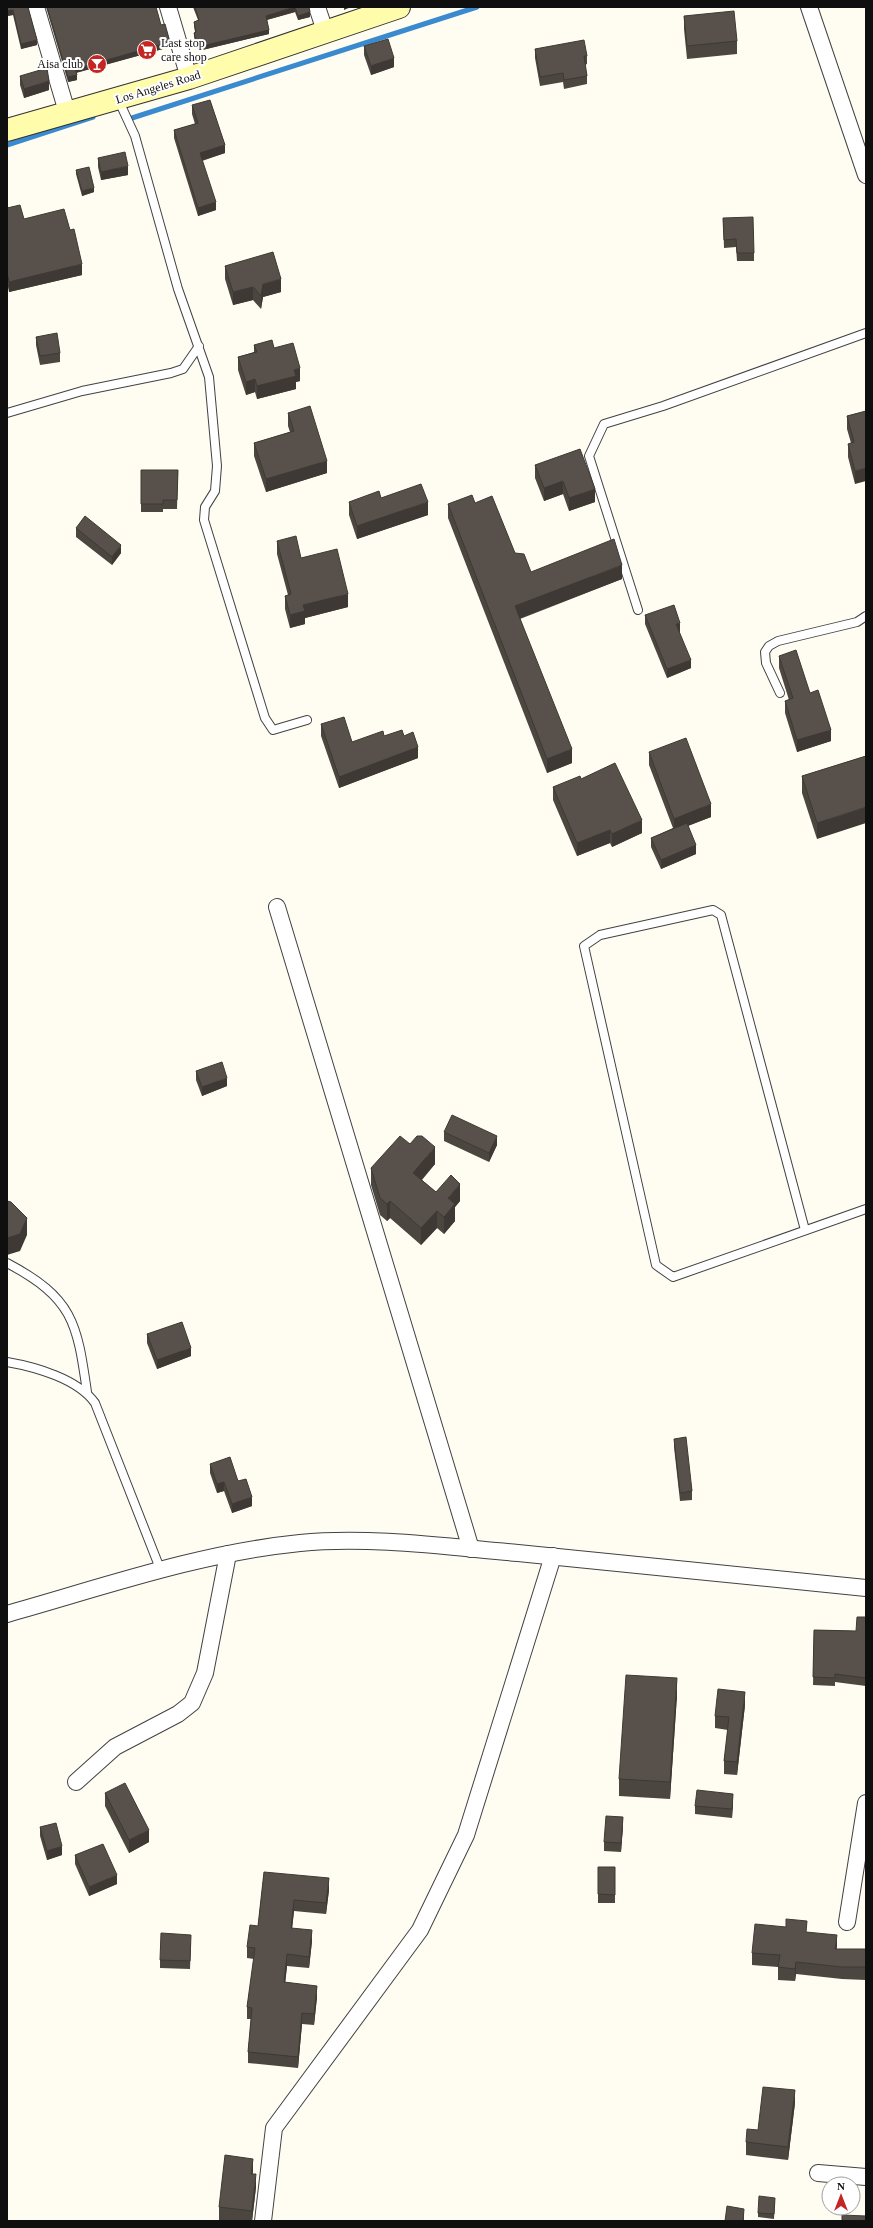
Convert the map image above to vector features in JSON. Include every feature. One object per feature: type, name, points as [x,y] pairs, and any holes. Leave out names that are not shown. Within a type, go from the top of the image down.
[{"type":"main road","name":"Los Angeles Road","points":[[7,130],[189,78],[399,7]]},
{"type":"street","points":[[36,7],[67,112]]},
{"type":"street","points":[[168,7],[189,78]]},
{"type":"street","points":[[317,7],[325,31]]},
{"type":"street","points":[[809,7],[866,175]]},
{"type":"street","points":[[277,907],[471,1549]]},
{"type":"street","points":[[7,1614],[228,1554],[255,1548],[303,1543],[350,1542],[471,1549],[866,1588]]},
{"type":"street","points":[[76,1782],[115,1747],[178,1714],[192,1702],[205,1673],[228,1554]]},
{"type":"street","points":[[263,2221],[274,2128],[420,1930],[466,1836],[553,1556]]},
{"type":"street","points":[[847,1922],[866,1803]]},
{"type":"street","points":[[818,2173],[866,2177]]},
{"type":"lane","points":[[118,99],[135,136],[178,289],[209,377],[217,460],[215,491],[205,507],[204,520],[265,718],[273,730],[307,720]]},
{"type":"lane","points":[[638,610],[589,456],[604,424],[663,406],[866,333]]},
{"type":"lane","points":[[7,413],[82,391],[171,374],[183,369],[199,346]]},
{"type":"lane","points":[[780,693],[766,663],[765,652],[769,646],[778,641],[857,622],[866,616]]},
{"type":"lane","points":[[806,1230],[721,916],[713,910],[600,935],[584,946],[656,1265],[673,1277],[866,1209]]},
{"type":"lane","points":[[7,1264],[29,1275],[54,1294],[69,1314],[80,1344],[87,1392]]},
{"type":"lane","points":[[7,1362],[69,1381],[87,1392],[95,1403],[161,1571]]},
{"type":"building","points":[[7,7],[28,7],[37,40],[21,44],[13,10],[7,11]]},
{"type":"building","points":[[47,7],[156,7],[161,25],[165,24],[170,42],[75,69],[77,75],[68,77]]},
{"type":"building","points":[[195,7],[295,7],[266,16],[269,30],[198,47],[194,33],[196,32],[194,22],[199,20]]},
{"type":"building","points":[[295,7],[309,7],[310,12],[298,16]]},
{"type":"building","points":[[734,11],[737,41],[687,46],[684,16]]},
{"type":"building","points":[[388,39],[394,58],[371,66],[364,46]]},
{"type":"building","points":[[584,40],[587,56],[584,56],[587,76],[564,80],[563,73],[540,77],[535,49]]},
{"type":"building","points":[[47,68],[49,81],[24,89],[20,76]]},
{"type":"building","points":[[210,100],[225,145],[200,153],[216,202],[198,208],[174,130],[198,123],[192,105]]},
{"type":"building","points":[[125,152],[128,166],[101,172],[98,158]]},
{"type":"building","points":[[89,167],[94,188],[82,191],[76,170]]},
{"type":"building","points":[[20,205],[24,219],[64,209],[70,230],[74,229],[82,264],[9,282],[7,272],[7,208]]},
{"type":"building","points":[[753,217],[754,253],[737,253],[736,239],[724,240],[723,218]]},
{"type":"building","points":[[273,252],[281,279],[263,284],[261,296],[253,287],[233,292],[225,266]]},
{"type":"building","points":[[57,333],[60,353],[40,356],[36,337]]},
{"type":"building","points":[[272,340],[274,348],[293,343],[300,368],[294,370],[296,376],[257,386],[255,379],[246,382],[238,357],[257,352],[254,345]]},
{"type":"building","points":[[310,406],[327,461],[266,479],[254,443],[294,431],[288,413]]},
{"type":"building","points":[[866,411],[866,468],[855,471],[848,444],[854,442],[847,416]]},
{"type":"building","points":[[580,449],[595,489],[569,498],[563,481],[544,488],[535,465]]},
{"type":"building","points":[[141,470],[178,470],[177,500],[163,500],[163,504],[141,504]]},
{"type":"building","points":[[421,484],[428,502],[357,526],[349,502],[379,491],[381,498]]},
{"type":"building","points":[[472,495],[475,503],[492,496],[515,553],[524,554],[531,572],[614,539],[622,565],[515,606],[572,749],[547,759],[448,504]]},
{"type":"building","points":[[85,516],[121,545],[112,557],[76,528]]},
{"type":"building","points":[[296,536],[301,558],[337,549],[348,594],[303,605],[305,611],[290,615],[285,596],[291,594],[277,541]]},
{"type":"building","points":[[674,605],[680,623],[676,624],[691,660],[667,669],[645,615]]},
{"type":"building","points":[[796,650],[810,693],[818,690],[831,730],[797,740],[785,701],[793,698],[779,656]]},
{"type":"building","points":[[344,717],[352,742],[383,731],[384,736],[402,730],[404,736],[413,732],[418,747],[339,777],[321,724]]},
{"type":"building","points":[[686,738],[711,804],[674,819],[649,752]]},
{"type":"building","points":[[866,756],[866,807],[817,823],[802,776]]},
{"type":"building","points":[[615,763],[642,820],[612,834],[610,830],[577,843],[553,787],[580,776],[581,779]]},
{"type":"building","points":[[687,823],[696,845],[661,860],[651,838]]},
{"type":"building","points":[[222,1062],[227,1078],[202,1087],[196,1071]]},
{"type":"building","points":[[452,1115],[497,1136],[489,1153],[444,1132]]},
{"type":"building","points":[[400,1136],[410,1144],[417,1136],[422,1136],[435,1147],[413,1173],[436,1192],[451,1175],[460,1184],[448,1198],[455,1204],[444,1217],[437,1211],[421,1228],[390,1201],[387,1204],[380,1198],[371,1168]]},
{"type":"building","points":[[7,1201],[11,1202],[27,1218],[20,1234],[7,1238]]},
{"type":"building","points":[[182,1322],[191,1348],[157,1360],[147,1334]]},
{"type":"building","points":[[686,1437],[692,1491],[680,1493],[674,1439]]},
{"type":"building","points":[[230,1457],[238,1481],[246,1479],[252,1497],[232,1504],[224,1482],[217,1484],[210,1464]]},
{"type":"building","points":[[857,1617],[866,1617],[866,1678],[835,1674],[835,1678],[813,1677],[814,1630],[856,1631]]},
{"type":"building","points":[[626,1675],[677,1678],[670,1782],[619,1779]]},
{"type":"building","points":[[718,1689],[745,1692],[737,1762],[724,1761],[729,1717],[715,1716]]},
{"type":"building","points":[[125,1783],[149,1830],[129,1840],[105,1793]]},
{"type":"building","points":[[697,1790],[733,1794],[732,1809],[695,1806]]},
{"type":"building","points":[[606,1816],[623,1817],[621,1843],[604,1842]]},
{"type":"building","points":[[56,1823],[62,1846],[47,1851],[40,1827]]},
{"type":"building","points":[[103,1844],[117,1875],[89,1887],[75,1855]]},
{"type":"building","points":[[598,1867],[615,1867],[615,1895],[598,1894]]},
{"type":"building","points":[[264,1872],[329,1878],[326,1903],[294,1900],[291,1928],[312,1930],[309,1957],[287,1954],[284,1982],[317,1986],[314,2014],[302,2013],[298,2057],[248,2052],[252,2008],[247,2007],[255,1948],[247,1947],[250,1925],[258,1926]]},
{"type":"building","points":[[786,1919],[807,1921],[806,1932],[837,1935],[835,1949],[866,1949],[866,1967],[842,1967],[796,1962],[795,1969],[778,1967],[780,1955],[752,1953],[755,1924],[786,1927]]},
{"type":"building","points":[[161,1933],[191,1935],[190,1961],[160,1960]]},
{"type":"building","points":[[763,2087],[795,2090],[788,2147],[746,2142],[747,2129],[758,2130]]},
{"type":"building","points":[[225,2155],[253,2159],[251,2174],[256,2174],[252,2211],[219,2207]]},
{"type":"building","points":[[759,2196],[775,2198],[774,2214],[758,2213]]},
{"type":"building","points":[[727,2206],[744,2209],[743,2221],[725,2221]]},
{"type":"building","points":[[842,2216],[866,2216],[866,2221],[842,2221]]},
{"type":"waterway","points":[[132,118],[477,7]]},
{"type":"waterway","points":[[7,145],[93,117]]},
{"type":"place","name":"Last stop care shop","points":[[147,50]]},
{"type":"place","name":"Aisa club","points":[[97,64]]}]
